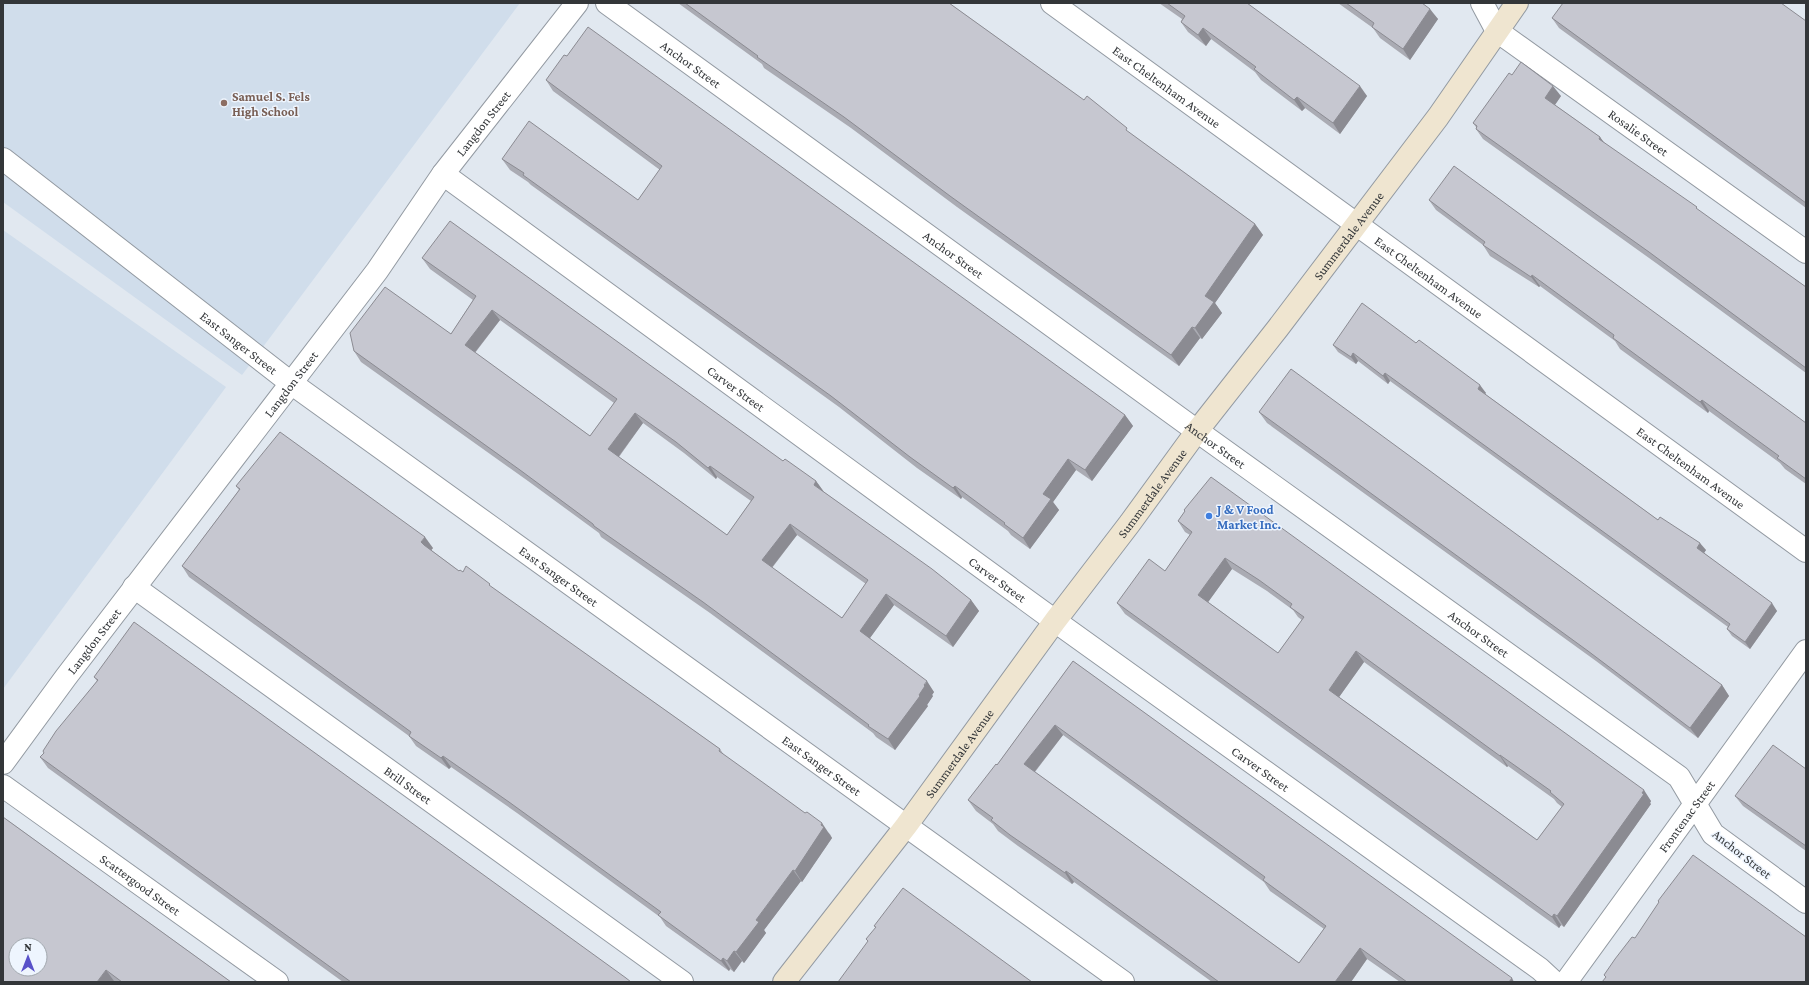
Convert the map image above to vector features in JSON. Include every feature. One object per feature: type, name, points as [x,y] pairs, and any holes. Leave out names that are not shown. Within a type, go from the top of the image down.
[{"type":"main road","name":"Summerdale Avenue","points":[[784,982],[906,826],[1055,621],[1130,523],[1197,431],[1438,117],[1517,3]]},
{"type":"street","name":"Langdon Street","points":[[3,763],[134,587],[377,271],[443,174],[577,3]]},
{"type":"street","name":"Anchor Street","points":[[607,3],[1197,431],[1679,777],[1696,803],[1713,834],[1806,902]]},
{"type":"street","name":"East Cheltenham Avenue","points":[[1052,3],[1806,551]]},
{"type":"street","name":"Rosalie Street","points":[[1482,3],[1497,31],[1806,252]]},
{"type":"street","name":"East Sanger Street","points":[[3,160],[291,383],[1123,982]]},
{"type":"street","name":"Carver Street","points":[[443,174],[1055,621],[1540,969],[1554,982]]},
{"type":"street","name":"Brill Street","points":[[134,587],[682,982]]},
{"type":"street","name":"Frontenac Street","points":[[1566,982],[1806,651]]},
{"type":"street","name":"Scattergood Street","points":[[3,786],[277,982]]},
{"type":"shaded area","name":"Samuel S. Fels High School","points":[[3,3],[520,3],[242,375],[3,202]]},
{"type":"shaded area","points":[[3,230],[226,387],[3,689]]},
{"type":"building","points":[[685,3],[949,3],[1084,100],[1087,96],[1127,128],[1126,130],[1255,224],[1205,296],[1214,302],[1195,328],[1192,327],[1171,355],[950,196],[844,117],[757,57],[758,56]]},
{"type":"building","points":[[1167,3],[1247,3],[1360,86],[1333,123],[1297,97],[1294,100],[1254,69],[1256,67],[1203,28],[1198,35],[1181,22],[1185,16]]},
{"type":"building","points":[[1346,3],[1422,3],[1430,9],[1403,49],[1372,27],[1374,23]]},
{"type":"building","points":[[1563,3],[1781,3],[1806,21],[1806,203],[1552,18]]},
{"type":"building","points":[[588,27],[1125,415],[1085,470],[1068,459],[1043,494],[1051,499],[1023,538],[955,486],[953,488],[910,457],[831,396],[523,175],[524,173],[502,159],[529,121],[638,200],[662,166],[546,80],[564,55],[567,56]]},
{"type":"building","points":[[1521,62],[1553,86],[1545,98],[1600,137],[1599,139],[1697,207],[1696,208],[1806,287],[1806,368],[1649,252],[1476,129],[1477,126],[1473,123],[1509,73],[1512,75]]},
{"type":"building","points":[[1454,166],[1806,423],[1806,479],[1777,458],[1779,456],[1702,400],[1700,402],[1613,338],[1614,335],[1532,275],[1531,277],[1483,245],[1485,242],[1429,200]]},
{"type":"building","points":[[450,221],[783,461],[785,459],[816,481],[814,485],[932,569],[971,600],[946,636],[886,594],[860,631],[927,681],[919,695],[920,696],[888,739],[868,726],[869,725],[703,602],[594,526],[520,470],[354,351],[350,333],[385,287],[451,334],[476,296],[422,258]],"holes":[[[492,310],[617,399],[590,436],[465,345]],[[635,413],[676,442],[708,468],[710,466],[754,497],[727,535],[608,449]],[[790,524],[868,580],[842,618],[762,560]]]},
{"type":"building","points":[[1362,303],[1416,343],[1419,340],[1480,385],[1478,389],[1658,520],[1660,517],[1700,543],[1697,548],[1772,603],[1745,642],[1727,629],[1730,624],[1385,373],[1383,376],[1353,353],[1351,357],[1333,345]]},
{"type":"building","points":[[1291,369],[1722,685],[1690,728],[1588,651],[1259,412]]},
{"type":"building","points":[[280,432],[425,537],[421,542],[424,545],[459,571],[460,570],[463,572],[466,566],[490,584],[489,585],[720,749],[719,751],[805,813],[807,812],[822,823],[821,825],[824,827],[795,871],[793,870],[756,920],[759,922],[736,952],[734,951],[727,961],[723,958],[721,961],[658,915],[661,912],[509,802],[443,756],[441,758],[409,736],[411,732],[182,566],[240,489],[236,486]]},
{"type":"building","points":[[1211,477],[1644,790],[1642,793],[1644,794],[1557,916],[1554,914],[1552,917],[1117,603],[1149,559],[1165,571],[1192,532],[1178,521],[1185,511],[1184,510]],"holes":[[[1225,558],[1292,604],[1290,607],[1304,617],[1278,653],[1198,595]],[[1356,651],[1500,756],[1551,791],[1550,792],[1564,804],[1537,840],[1329,690]]]},
{"type":"building","points":[[134,622],[631,982],[351,982],[40,757],[44,753],[43,751],[56,731],[98,680],[94,677]]},
{"type":"building","points":[[1073,661],[1512,978],[1509,982],[1407,982],[1360,948],[1335,982],[1219,982],[1066,871],[1065,873],[1010,835],[991,820],[993,818],[968,800],[996,764],[997,765]],"holes":[[[1055,725],[1265,877],[1263,880],[1326,926],[1299,963],[1024,764]]]},
{"type":"building","points":[[1773,745],[1806,769],[1806,846],[1735,796]]},
{"type":"building","points":[[3,817],[231,982],[122,982],[106,970],[97,982],[3,982]]},
{"type":"building","points":[[1693,855],[1806,937],[1806,982],[1602,982],[1606,977],[1604,975],[1615,959],[1632,937],[1635,938],[1659,902],[1658,901]]},
{"type":"building","points":[[903,888],[1032,982],[838,982],[868,941],[866,939],[876,927],[874,926]]},
{"type":"place","name":"Samuel S. Fels High School","points":[[224,103]]},
{"type":"place","name":"J & V Food Market Inc.","points":[[1209,516]]}]
